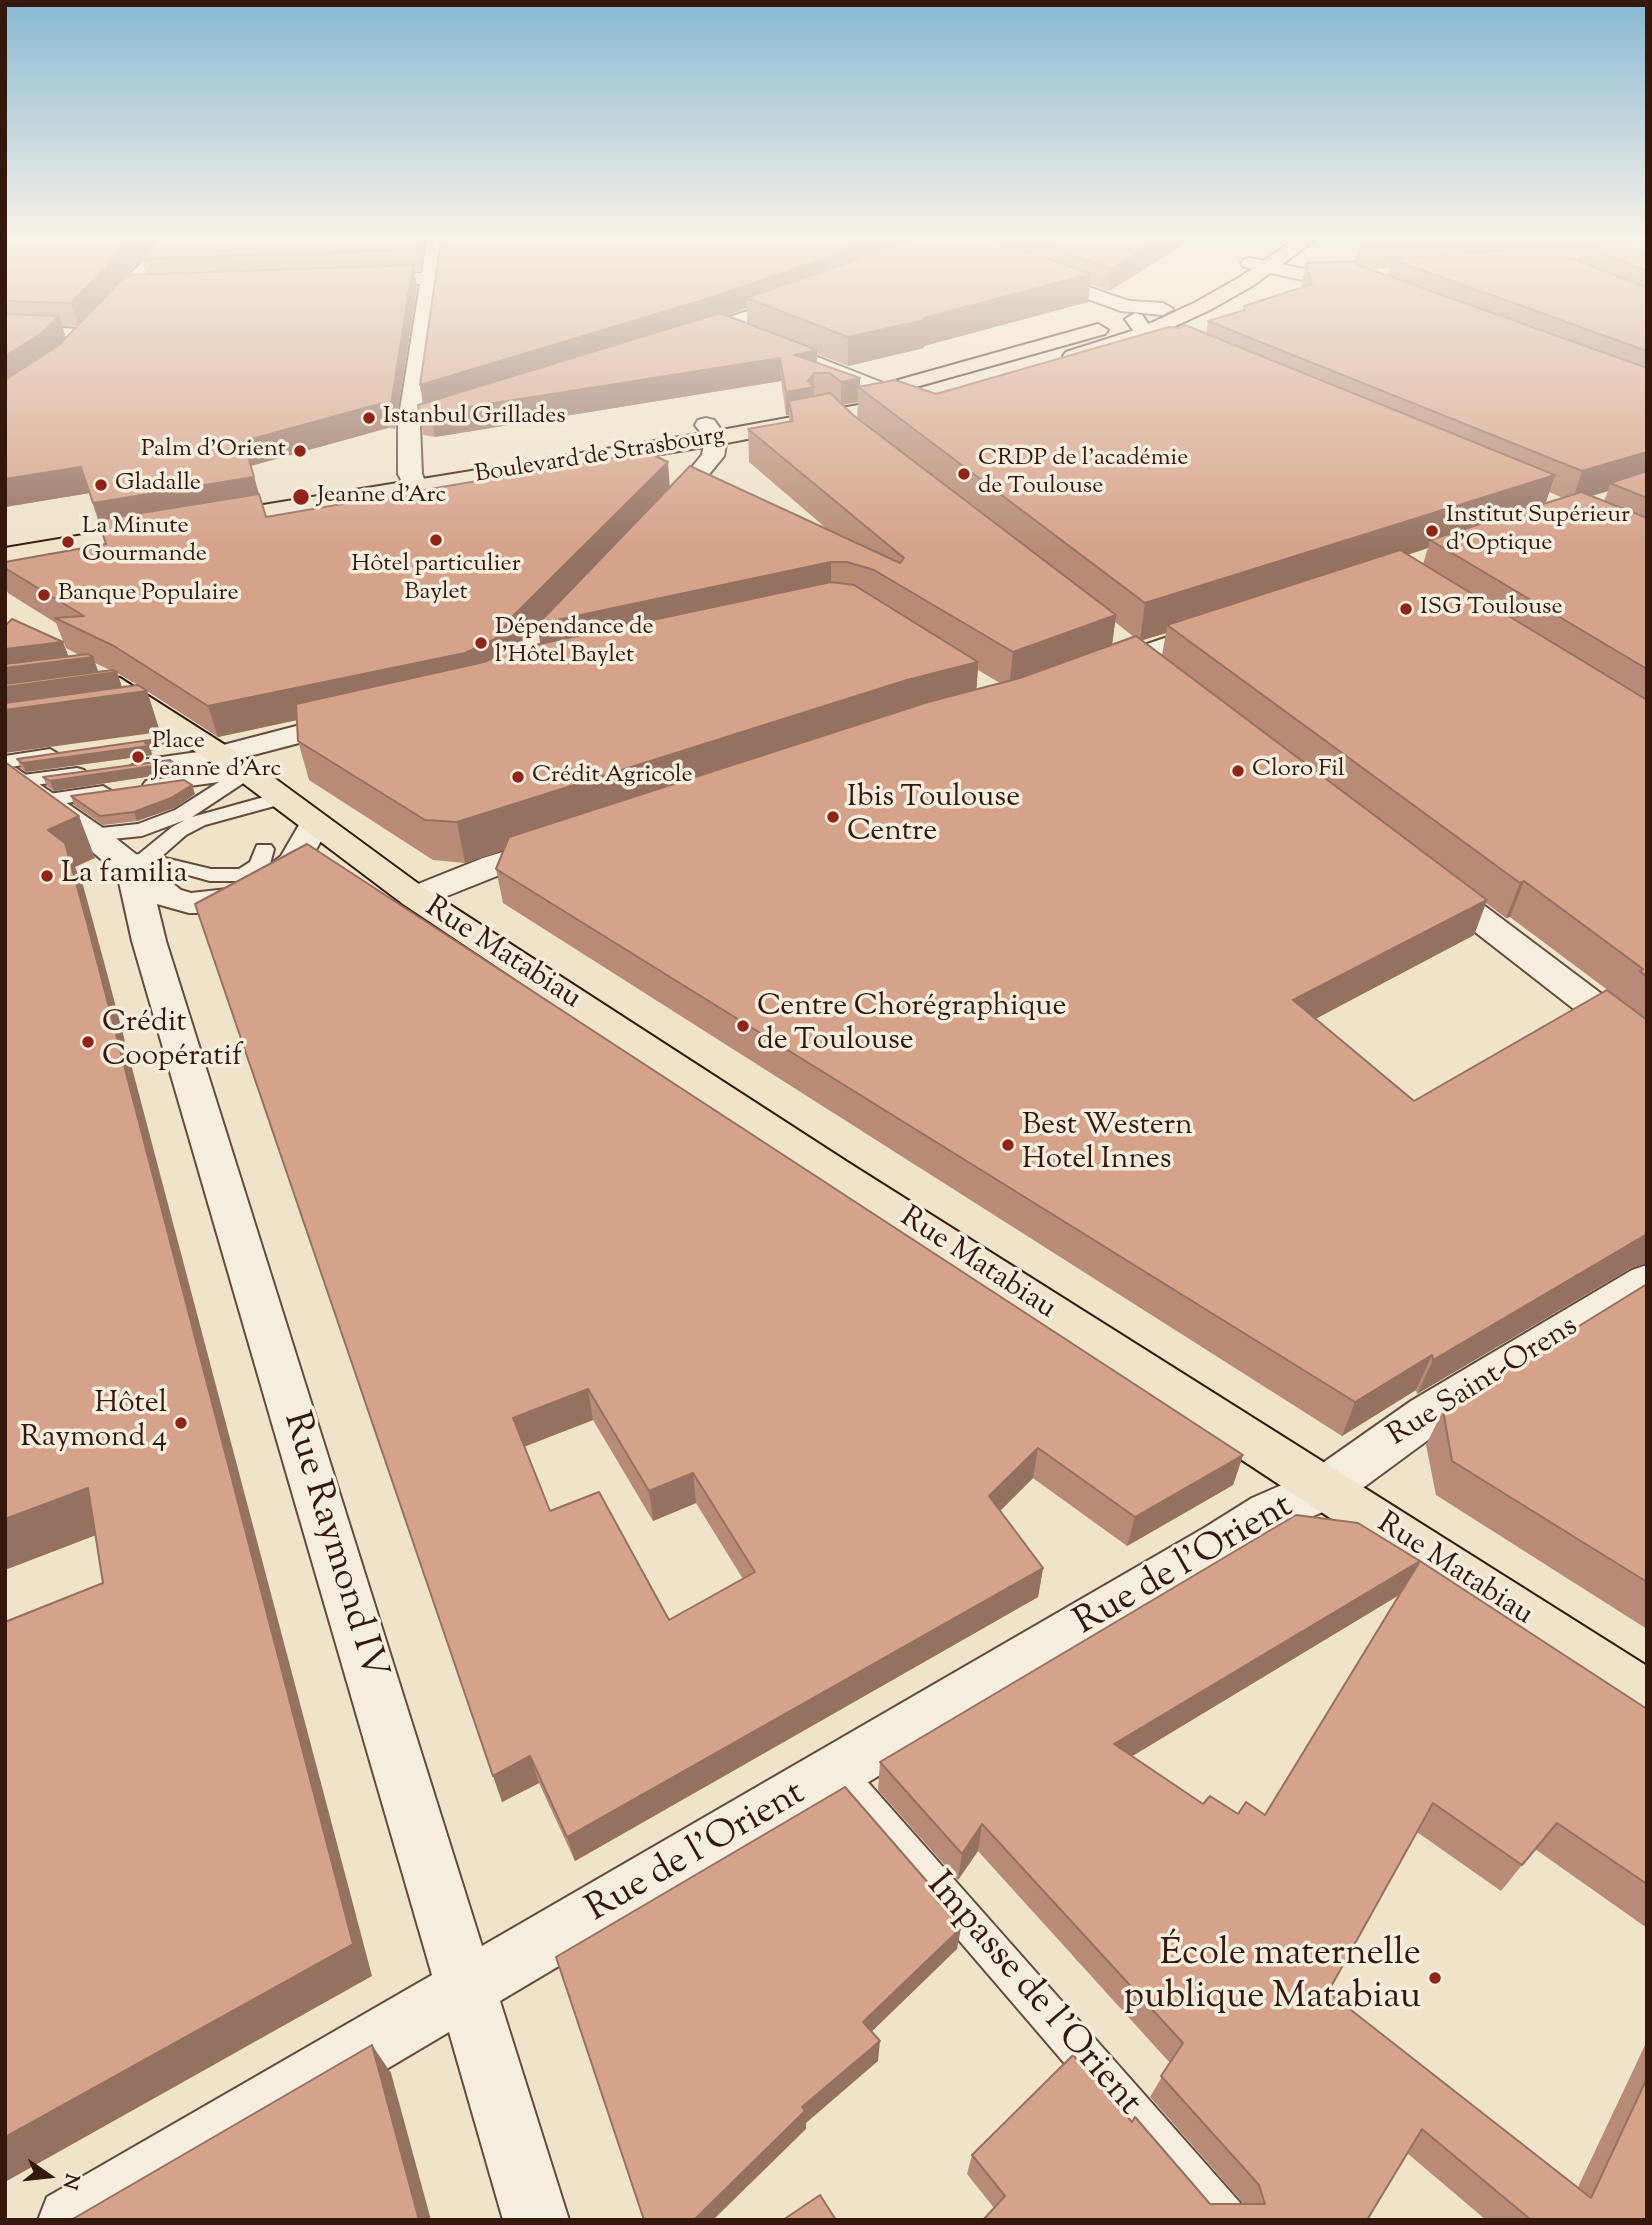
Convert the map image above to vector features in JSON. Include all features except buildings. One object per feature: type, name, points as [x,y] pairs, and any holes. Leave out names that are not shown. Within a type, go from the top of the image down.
[{"type":"main road","name":"Boulevard de Strasbourg","points":[[829,410],[876,386],[1038,344]]},
{"type":"main road","name":"Boulevard de Strasbourg","points":[[5,542],[187,518],[711,432],[829,410],[907,402],[1003,377],[1080,344]]},
{"type":"main road","name":"Boulevard de Strasbourg","points":[[5,556],[187,518]]},
{"type":"main road","points":[[132,707],[247,772],[314,825]]},
{"type":"main road","name":"Rue Matabiau","points":[[314,825],[415,897],[1647,1696]]},
{"type":"street","points":[[413,480],[409,422],[419,344]]},
{"type":"street","points":[[768,344],[876,386]]},
{"type":"street","points":[[1184,344],[1206,359]]},
{"type":"street","points":[[409,422],[484,401]]},
{"type":"street","points":[[829,410],[862,441]]},
{"type":"street","points":[[653,526],[713,456],[711,432]]},
{"type":"street","points":[[1077,677],[1240,621]]},
{"type":"street","points":[[1112,636],[1166,677]]},
{"type":"street","points":[[219,755],[377,715]]},
{"type":"street","points":[[9,773],[42,801],[132,863],[169,897],[189,903],[210,904],[236,898],[263,886],[294,862],[314,825]]},
{"type":"street","points":[[415,897],[495,866],[574,840]]},
{"type":"street","name":"Rue Raymond IV","points":[[132,863],[149,941],[536,2220]]},
{"type":"street","points":[[1419,872],[1647,1047]]},
{"type":"street","name":"Rue Saint-Orens","points":[[1324,1489],[1427,1415],[1647,1282]]},
{"type":"street","name":"Rue de l'Orient","points":[[70,2220],[466,1990],[1221,1544],[1269,1513],[1324,1489]]},
{"type":"lane","points":[[9,773],[74,752]]},
{"type":"lane","points":[[127,768],[219,755]]},
{"type":"lane","points":[[9,773],[101,771]]},
{"type":"lane","points":[[42,801],[247,772]]},
{"type":"lane","points":[[132,863],[247,772]]},
{"type":"lane","points":[[80,828],[198,821],[282,798]]},
{"type":"lane","points":[[80,828],[142,830],[181,822]]},
{"type":"lane","points":[[181,822],[180,843],[197,869]]},
{"type":"lane","points":[[132,863],[197,869],[210,875],[239,875],[251,872],[260,863],[264,857],[264,849]]},
{"type":"lane","name":"Impasse de l'Orient","points":[[839,1770],[854,1792],[1227,2220]]},
{"type":"place","name":"Istanbul Grillades","points":[[369,418]]},
{"type":"place","name":"Palm d'Orient","points":[[300,451]]},
{"type":"place","name":"CRDP de l'académie de Toulouse","points":[[964,474]]},
{"type":"place","name":"Gladalle","points":[[101,485]]},
{"type":"place","name":"Jeanne d'Arc","points":[[301,497]]},
{"type":"place","name":"Institut Supérieur d'Optique","points":[[1432,531]]},
{"type":"place","name":"Hôtel particulier Baylet","points":[[436,540]]},
{"type":"place","name":"La Minute Gourmande","points":[[68,542]]},
{"type":"place","name":"Banque Populaire","points":[[44,595]]},
{"type":"place","name":"ISG Toulouse","points":[[1406,609]]},
{"type":"place","name":"Dépendance de l'Hôtel Baylet","points":[[481,643]]},
{"type":"place","name":"Place Jeanne d'Arc","points":[[138,757]]},
{"type":"place","name":"Cloro Fil","points":[[1238,771]]},
{"type":"place","name":"Crédit Agricole","points":[[518,777]]},
{"type":"place","name":"Ibis Toulouse Centre","points":[[833,817]]},
{"type":"place","name":"La familia","points":[[47,876]]},
{"type":"place","name":"Centre Chorégraphique de Toulouse","points":[[743,1026]]},
{"type":"place","name":"Crédit Coopératif","points":[[88,1042]]},
{"type":"place","name":"Best Western Hotel Innes","points":[[1008,1145]]},
{"type":"place","name":"Hôtel Raymond 4","points":[[181,1423]]},
{"type":"place","name":"École maternelle publique Matabiau","points":[[1435,1978]]}]
